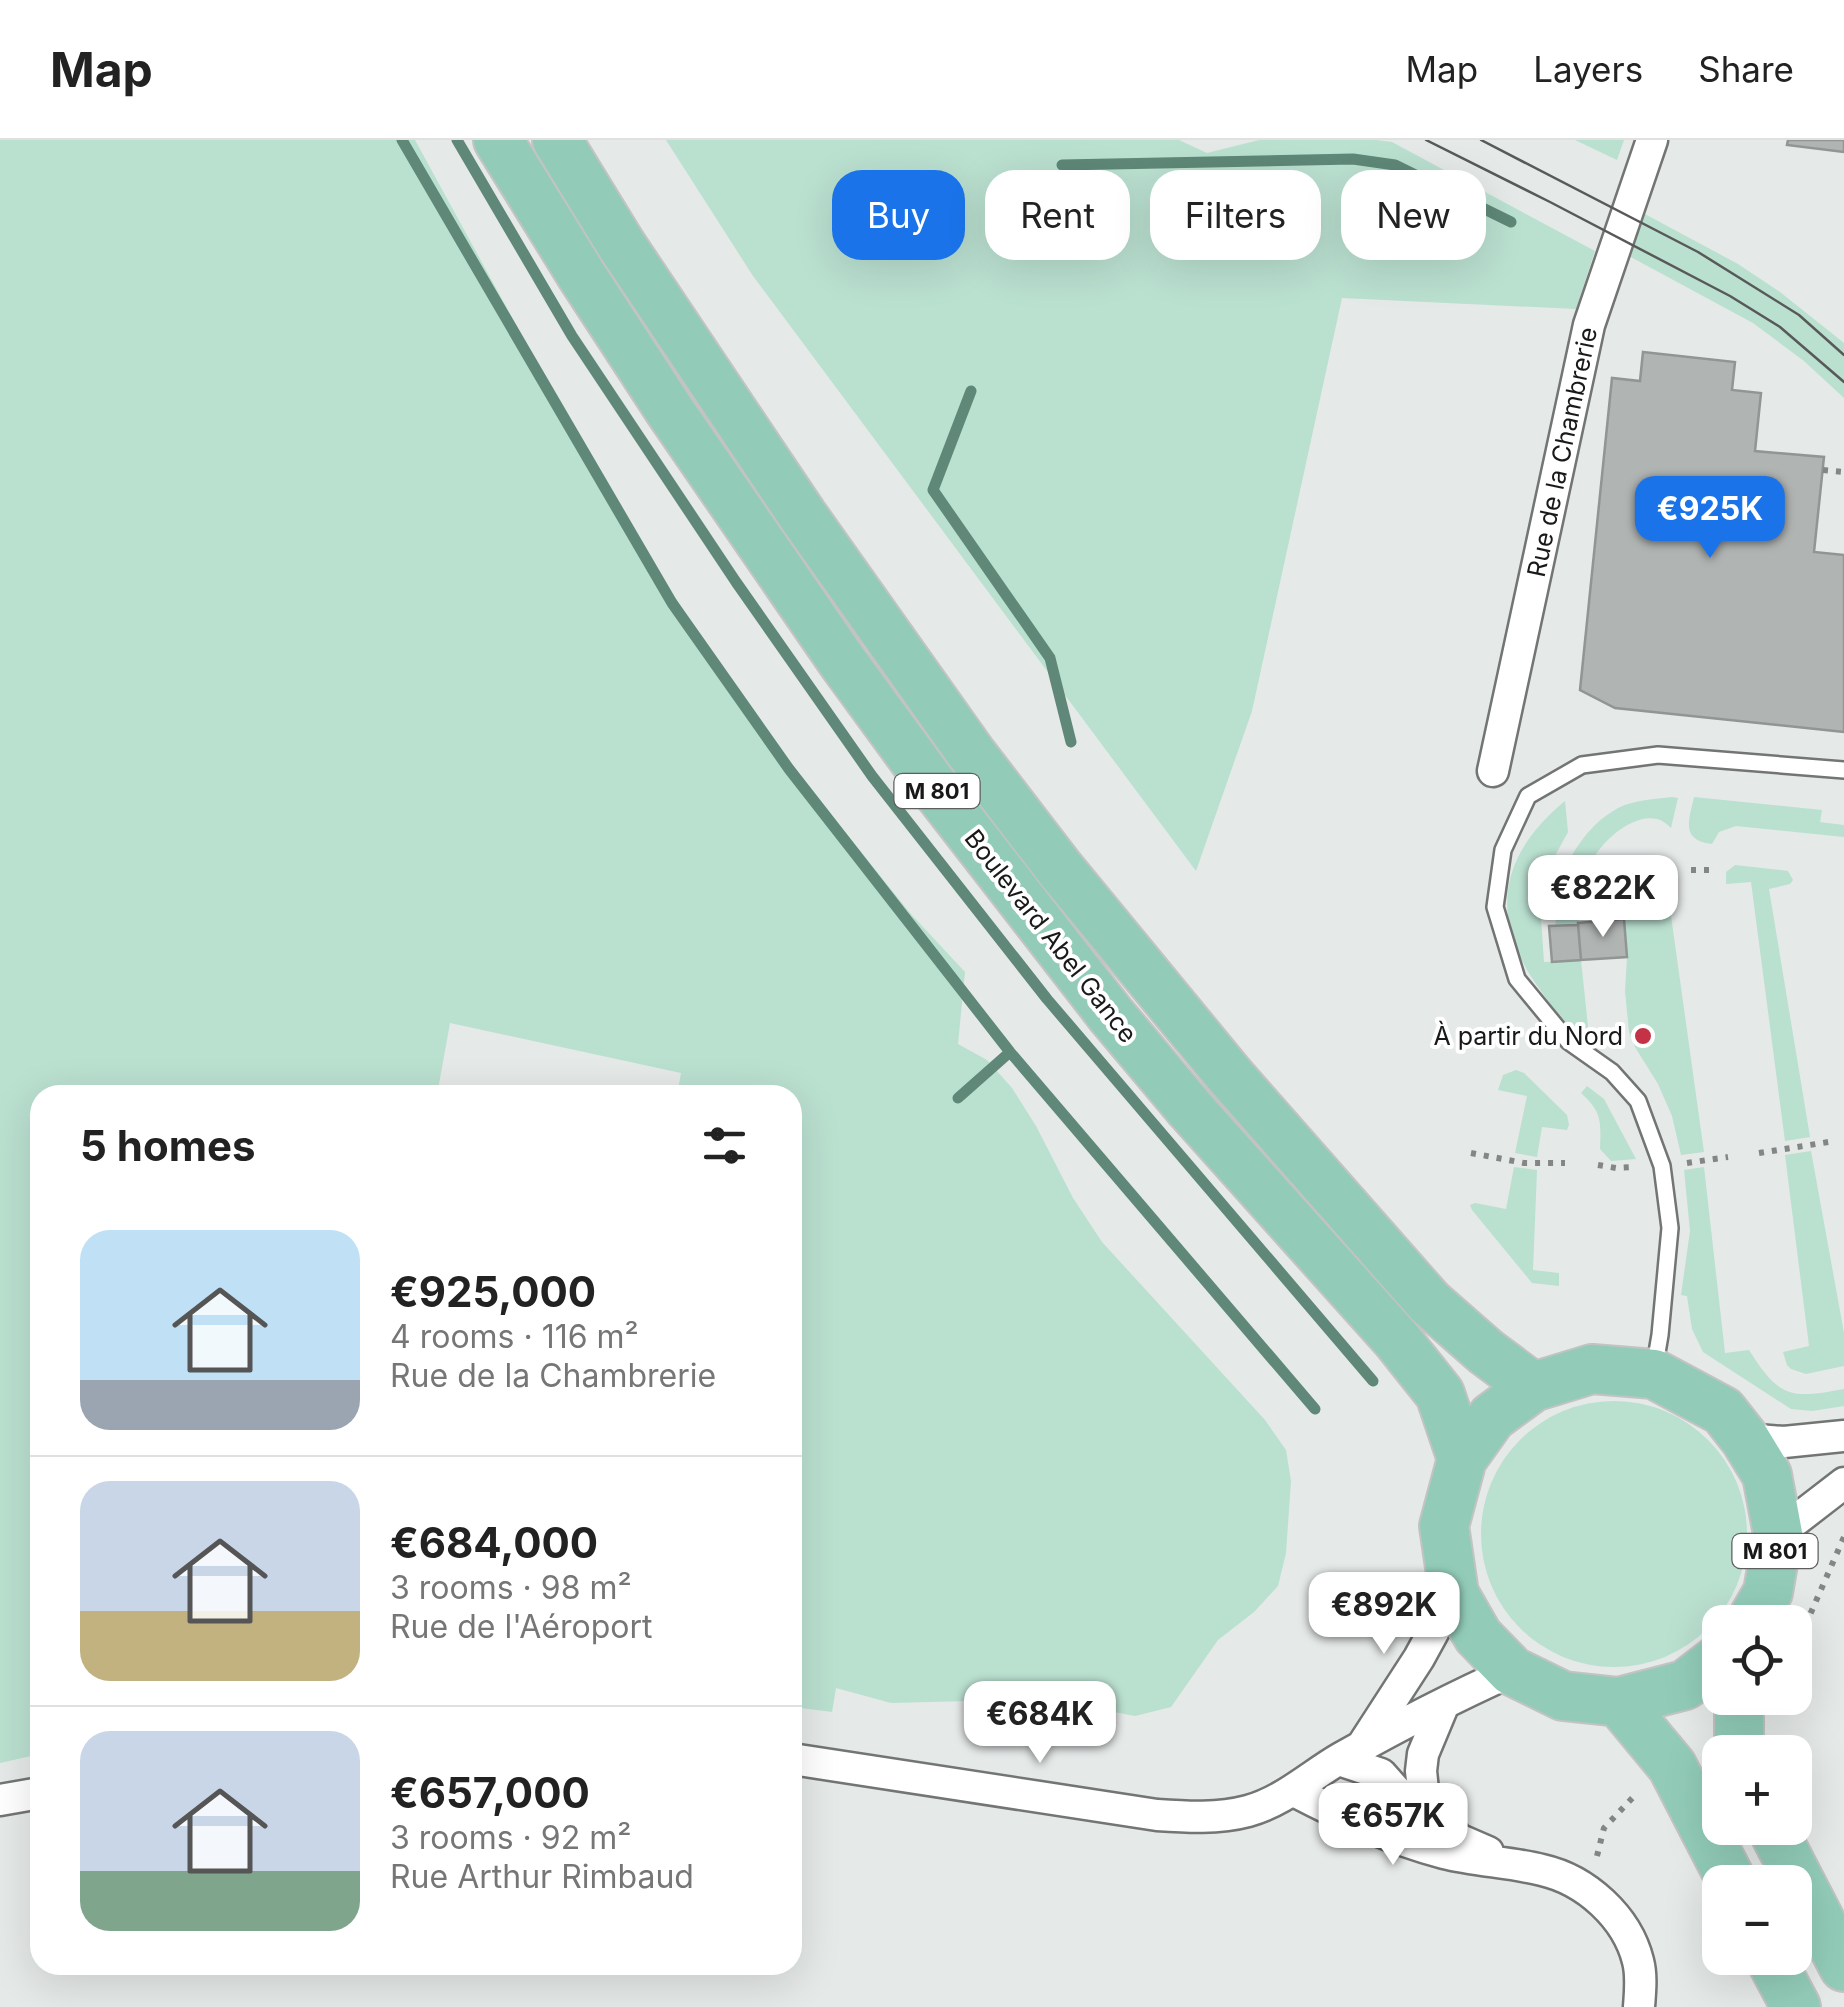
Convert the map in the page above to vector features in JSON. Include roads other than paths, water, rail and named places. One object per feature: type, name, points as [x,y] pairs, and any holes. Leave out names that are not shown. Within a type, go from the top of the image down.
[{"type":"main road","name":"Boulevard Abel Gance","points":[[498,140],[670,411],[898,738],[1111,1015],[1440,1394],[1462,1459]]},
{"type":"main road","name":"Boulevard Abel Gance","points":[[558,140],[632,261],[802,516],[928,694],[1060,870],[1231,1077],[1429,1302],[1533,1388]]},
{"type":"main road","name":"M 801","points":[[1702,1672],[1685,1685],[1618,1702],[1562,1696],[1512,1670],[1478,1636],[1454,1594],[1444,1526],[1462,1459],[1492,1418],[1533,1388],[1592,1369],[1654,1374],[1723,1411],[1767,1475],[1778,1534],[1768,1592],[1761,1605]]},
{"type":"main road","points":[[1618,1702],[1672,1766],[1723,1865]]},
{"type":"main road","points":[[1781,1845],[1844,1967]]},
{"type":"main road","points":[[1779,1975],[1796,2007]]},
{"type":"street","name":"Rue de la Chambrerie","points":[[1493,771],[1589,325],[1652,140]]},
{"type":"street","points":[[1745,1439],[1784,1442],[1844,1436]]},
{"type":"street","points":[[1778,1534],[1844,1483]]},
{"type":"street","points":[[1350,1754],[1419,1658],[1454,1594]]},
{"type":"street","points":[[802,1761],[1156,1815],[1231,1815],[1294,1791],[1350,1754],[1512,1670]]},
{"type":"street","points":[[1443,1706],[1423,1754],[1423,1790],[1428,1804],[1458,1839]]},
{"type":"street","points":[[1350,1754],[1381,1774],[1422,1820],[1519,1865]]},
{"type":"street","points":[[1294,1791],[1390,1836],[1444,1853],[1545,1870],[1570,1879],[1621,1922],[1632,1942],[1639,1965],[1639,2007]]},
{"type":"street","points":[[0,1800],[30,1794]]},
{"type":"lane","points":[[1654,1374],[1670,1228],[1662,1166],[1638,1101],[1612,1072],[1568,1041],[1517,980],[1496,907],[1503,850],[1528,796],[1582,765],[1658,754],[1844,770]]},
{"type":"waterway","points":[[402,140],[672,603],[789,769],[1010,1052],[1315,1409]]},
{"type":"waterway","points":[[457,140],[572,336],[736,582],[872,776],[1047,999],[1373,1381]]},
{"type":"waterway","points":[[1062,165],[1353,159],[1395,165],[1511,222]]},
{"type":"waterway","points":[[971,391],[933,490],[1050,658],[1071,742]]},
{"type":"waterway","points":[[958,1098],[1010,1052]]},
{"type":"tram line","points":[[1426,140],[1730,296],[1780,327],[1844,382]]},
{"type":"tram line","points":[[1481,140],[1698,252],[1799,315],[1844,355]]},
{"type":"place","name":"À partir du Nord","points":[[1643,1036]]}]
